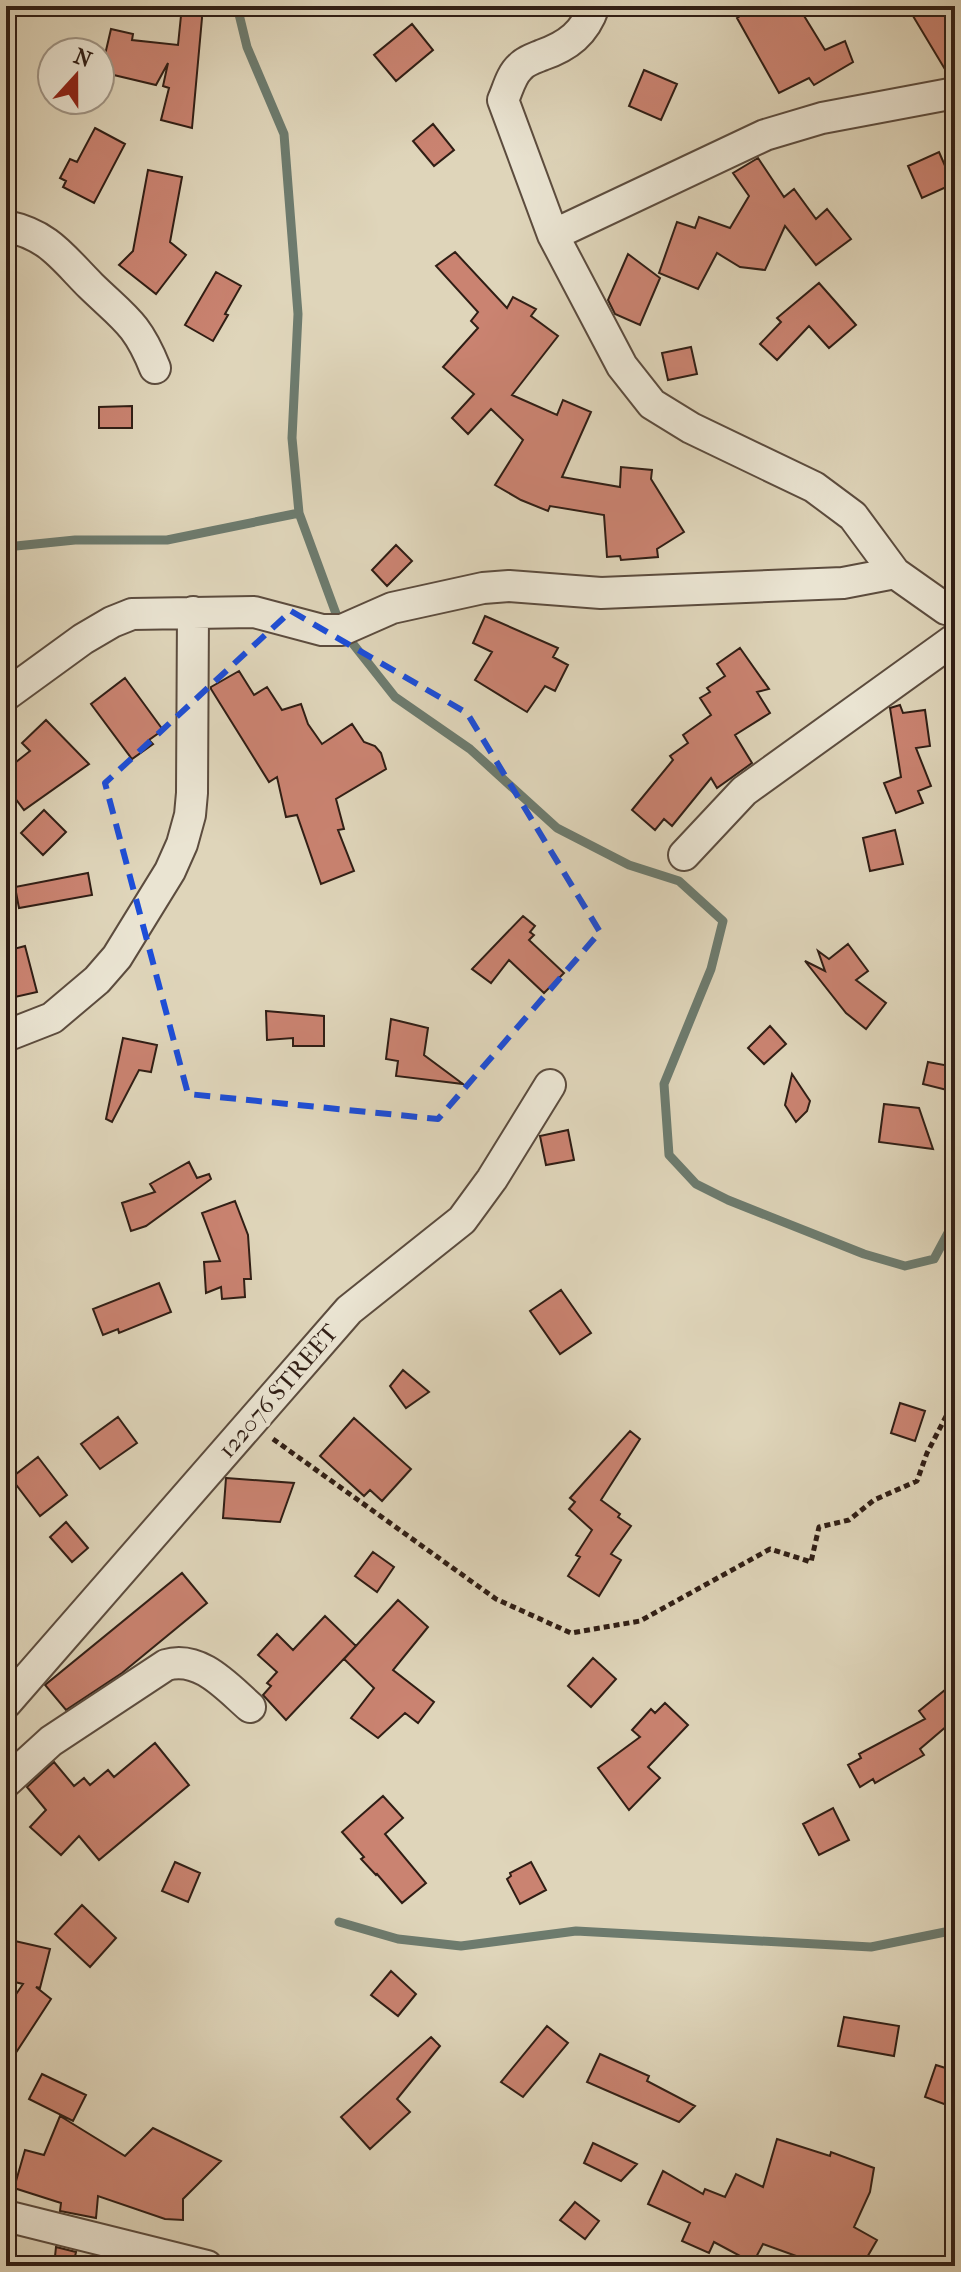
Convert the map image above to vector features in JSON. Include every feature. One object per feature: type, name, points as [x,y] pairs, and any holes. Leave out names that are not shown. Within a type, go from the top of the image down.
[{"type":"street","points":[[594,6],[589,22],[575,39],[521,65],[503,100],[553,235],[622,366],[652,404],[691,428],[814,487],[853,516],[895,573],[946,609],[955,611]]},
{"type":"street","points":[[553,235],[765,135],[822,118],[955,93]]},
{"type":"street","points":[[6,226],[24,230],[58,250],[90,285],[135,326],[155,368]]},
{"type":"street","points":[[6,695],[83,639],[132,614],[254,612],[322,630],[342,630],[392,608],[483,588],[509,586],[601,593],[843,583],[895,573]]},
{"type":"street","points":[[6,1036],[52,1018],[97,980],[117,957],[170,871],[182,844],[192,793],[193,612]]},
{"type":"street","points":[[684,855],[744,791],[955,639]]},
{"type":"street","name":"122076 STREET","points":[[6,1703],[349,1310],[462,1220],[492,1179],[550,1085]]},
{"type":"street","points":[[6,1782],[51,1741],[166,1665],[176,1662],[200,1668],[215,1676],[250,1707]]},
{"type":"street","points":[[6,2216],[207,2266]]},
{"type":"path","points":[[249,1422],[496,1599],[571,1633],[640,1621],[770,1549],[811,1562],[819,1527],[849,1520],[874,1500],[917,1481],[927,1453],[955,1399]]},
{"type":"highlighted area","points":[[291,611],[467,713],[600,932],[438,1119],[188,1094],[105,783]]},
{"type":"building","points":[[182,6],[201,6],[192,128],[161,120],[169,88],[163,86],[168,63],[156,85],[116,76],[116,36],[109,36],[111,29],[133,34],[132,40],[178,45]]},
{"type":"building","points":[[741,6],[798,6],[825,50],[845,41],[853,62],[814,85],[809,78],[779,93],[737,18],[745,13]]},
{"type":"building","points":[[907,6],[941,6],[955,31],[955,75],[949,76]]},
{"type":"building","points":[[412,24],[433,50],[396,81],[374,55]]},
{"type":"building","points":[[644,70],[677,84],[661,120],[629,106]]},
{"type":"building","points":[[433,124],[454,150],[434,166],[413,141]]},
{"type":"building","points":[[95,128],[125,144],[94,203],[63,187],[66,181],[60,178],[70,159],[77,162]]},
{"type":"building","points":[[939,152],[953,184],[922,198],[908,166]]},
{"type":"building","points":[[758,158],[784,197],[794,189],[816,219],[827,209],[851,239],[816,265],[785,226],[765,270],[740,267],[717,253],[698,289],[659,273],[677,222],[695,228],[699,217],[730,228],[749,196],[733,173]]},
{"type":"building","points":[[148,170],[182,177],[170,242],[186,255],[156,294],[119,265],[133,251]]},
{"type":"building","points":[[455,252],[507,308],[513,297],[536,309],[531,316],[558,336],[512,395],[557,415],[563,400],[591,412],[562,477],[620,487],[621,467],[652,470],[651,479],[684,532],[657,549],[658,557],[621,560],[620,556],[607,557],[604,515],[550,506],[548,511],[495,485],[523,440],[491,409],[468,434],[452,418],[474,394],[443,367],[478,328],[471,321],[478,312],[436,266]]},
{"type":"building","points":[[628,254],[660,278],[640,325],[615,314],[608,300]]},
{"type":"building","points":[[216,272],[241,286],[213,341],[185,325]]},
{"type":"building","points":[[819,283],[856,325],[829,348],[809,326],[777,360],[760,344],[781,322],[777,318]]},
{"type":"building","points":[[691,347],[697,374],[668,380],[662,353]]},
{"type":"building","points":[[132,406],[132,428],[99,428],[99,407]]},
{"type":"building","points":[[396,545],[412,561],[387,586],[372,570]]},
{"type":"building","points":[[485,616],[558,648],[553,657],[568,665],[555,691],[545,686],[527,712],[475,680],[492,652],[473,643]]},
{"type":"building","points":[[740,648],[769,689],[757,692],[770,713],[735,735],[752,763],[717,788],[711,778],[672,826],[664,819],[655,830],[632,810],[673,760],[670,756],[688,743],[683,735],[711,715],[700,698],[710,692],[707,688],[725,676],[717,664]]},
{"type":"building","points":[[239,671],[254,695],[267,687],[282,710],[301,704],[308,724],[322,744],[352,724],[364,742],[375,746],[381,753],[386,769],[336,799],[344,829],[338,830],[354,871],[321,884],[297,815],[286,817],[277,777],[269,782],[211,689]]},
{"type":"building","points":[[125,678],[163,730],[149,740],[153,744],[132,759],[91,704]]},
{"type":"building","points":[[900,705],[903,713],[925,710],[930,746],[916,748],[931,786],[918,791],[923,803],[896,813],[884,783],[901,777],[890,708]]},
{"type":"building","points":[[46,720],[89,764],[24,810],[6,786],[6,770],[30,751],[22,743]]},
{"type":"building","points":[[44,810],[66,832],[43,855],[21,833]]},
{"type":"building","points":[[895,830],[903,864],[870,871],[863,838]]},
{"type":"building","points":[[88,873],[92,895],[19,908],[15,887]]},
{"type":"building","points":[[523,916],[535,926],[530,932],[534,935],[529,940],[564,973],[544,993],[509,960],[491,983],[472,969]]},
{"type":"building","points":[[848,944],[868,971],[856,980],[886,1003],[866,1029],[846,1013],[805,961],[825,971],[818,951],[829,959]]},
{"type":"building","points":[[25,946],[37,992],[6,999],[6,951]]},
{"type":"building","points":[[266,1011],[324,1016],[324,1046],[293,1046],[293,1038],[267,1040]]},
{"type":"building","points":[[391,1019],[428,1028],[424,1055],[463,1084],[396,1076],[398,1061],[386,1059]]},
{"type":"building","points":[[770,1026],[786,1044],[764,1064],[748,1048]]},
{"type":"building","points":[[123,1038],[157,1045],[151,1072],[139,1070],[112,1122],[106,1119]]},
{"type":"building","points":[[928,1062],[955,1067],[955,1092],[923,1084]]},
{"type":"building","points":[[792,1074],[810,1101],[807,1111],[796,1122],[785,1105]]},
{"type":"building","points":[[884,1104],[919,1108],[933,1149],[879,1142]]},
{"type":"building","points":[[568,1130],[574,1160],[546,1165],[540,1136]]},
{"type":"building","points":[[189,1162],[197,1178],[209,1174],[211,1179],[146,1226],[131,1231],[122,1203],[155,1192],[150,1184]]},
{"type":"building","points":[[235,1201],[248,1235],[251,1279],[244,1279],[245,1297],[222,1299],[221,1287],[206,1293],[204,1262],[220,1261],[202,1213]]},
{"type":"building","points":[[159,1283],[171,1312],[119,1333],[118,1329],[103,1335],[93,1309]]},
{"type":"building","points":[[561,1290],[591,1333],[560,1354],[530,1311]]},
{"type":"building","points":[[403,1370],[429,1392],[406,1408],[390,1386]]},
{"type":"building","points":[[900,1403],[925,1411],[915,1441],[891,1433]]},
{"type":"building","points":[[118,1417],[137,1443],[100,1469],[81,1444]]},
{"type":"building","points":[[354,1418],[411,1469],[382,1501],[370,1490],[364,1496],[320,1456]]},
{"type":"building","points":[[630,1431],[640,1439],[601,1500],[631,1526],[611,1554],[621,1560],[599,1596],[568,1576],[580,1557],[576,1555],[592,1530],[569,1509],[575,1502],[570,1498]]},
{"type":"building","points":[[38,1457],[67,1495],[40,1516],[11,1478]]},
{"type":"building","points":[[226,1478],[294,1483],[280,1522],[223,1518]]},
{"type":"building","points":[[66,1522],[88,1548],[72,1562],[50,1537]]},
{"type":"building","points":[[373,1552],[394,1567],[377,1592],[355,1576]]},
{"type":"building","points":[[182,1573],[207,1603],[122,1673],[66,1710],[45,1685]]},
{"type":"building","points":[[398,1600],[428,1627],[393,1670],[434,1702],[418,1723],[405,1713],[378,1738],[351,1718],[374,1688],[344,1659]]},
{"type":"building","points":[[325,1616],[356,1646],[286,1720],[263,1695],[271,1686],[267,1683],[277,1672],[258,1655],[277,1634],[293,1650]]},
{"type":"building","points":[[593,1658],[616,1679],[591,1707],[568,1686]]},
{"type":"building","points":[[945,1690],[955,1702],[955,1719],[920,1749],[924,1755],[875,1783],[873,1779],[860,1787],[848,1765],[861,1758],[859,1754],[925,1719],[919,1711]]},
{"type":"building","points":[[665,1703],[688,1725],[648,1767],[660,1778],[629,1810],[598,1768],[640,1737],[632,1730],[651,1709],[655,1713]]},
{"type":"building","points":[[155,1743],[189,1785],[99,1860],[79,1836],[61,1855],[30,1827],[46,1810],[27,1787],[54,1762],[74,1786],[84,1778],[90,1785],[108,1770],[114,1777]]},
{"type":"building","points":[[383,1796],[403,1818],[385,1834],[426,1883],[402,1903],[361,1859],[364,1857],[342,1832]]},
{"type":"building","points":[[833,1808],[849,1840],[819,1855],[803,1824]]},
{"type":"building","points":[[175,1862],[200,1873],[188,1902],[162,1891]]},
{"type":"building","points":[[531,1862],[546,1890],[520,1904],[507,1879],[510,1873]]},
{"type":"building","points":[[82,1905],[116,1938],[90,1967],[55,1934]]},
{"type":"building","points":[[6,1939],[50,1949],[40,1988],[36,1987],[51,1999],[6,2068],[6,2009],[23,1984],[6,1980]]},
{"type":"building","points":[[391,1971],[416,1994],[398,2016],[371,1995]]},
{"type":"building","points":[[844,2017],[899,2026],[894,2056],[838,2046]]},
{"type":"building","points":[[547,2026],[568,2043],[523,2097],[501,2082]]},
{"type":"building","points":[[431,2037],[440,2046],[397,2099],[410,2112],[370,2149],[341,2117]]},
{"type":"building","points":[[600,2054],[649,2076],[647,2081],[695,2106],[679,2122],[587,2082]]},
{"type":"building","points":[[936,2065],[955,2071],[955,2108],[925,2097]]},
{"type":"building","points":[[42,2074],[86,2095],[73,2121],[29,2099]]},
{"type":"building","points":[[60,2116],[125,2156],[153,2128],[221,2161],[183,2199],[183,2220],[165,2219],[98,2196],[96,2218],[60,2211],[61,2203],[14,2188],[25,2150],[44,2155]]},
{"type":"building","points":[[777,2139],[830,2156],[831,2152],[874,2168],[870,2192],[854,2227],[877,2240],[862,2266],[824,2266],[763,2244],[753,2263],[714,2242],[709,2253],[682,2241],[690,2223],[648,2204],[663,2171],[703,2194],[705,2189],[725,2197],[736,2174],[763,2187]]},
{"type":"building","points":[[593,2143],[637,2164],[621,2181],[584,2163]]},
{"type":"building","points":[[575,2202],[599,2221],[585,2239],[560,2220]]},
{"type":"building","points":[[56,2247],[76,2252],[73,2266],[54,2266]]},
{"type":"waterway","points":[[237,6],[247,47],[284,134],[298,314],[292,438],[299,513],[342,630],[395,697],[470,749],[557,828],[629,865],[679,881],[723,921],[711,969],[664,1084],[669,1155],[696,1184],[728,1200],[864,1254],[905,1266],[934,1259],[955,1220]]},
{"type":"waterway","points":[[6,547],[75,540],[167,540],[299,513]]},
{"type":"waterway","points":[[339,1922],[398,1939],[461,1946],[576,1931],[871,1947],[955,1930]]}]
